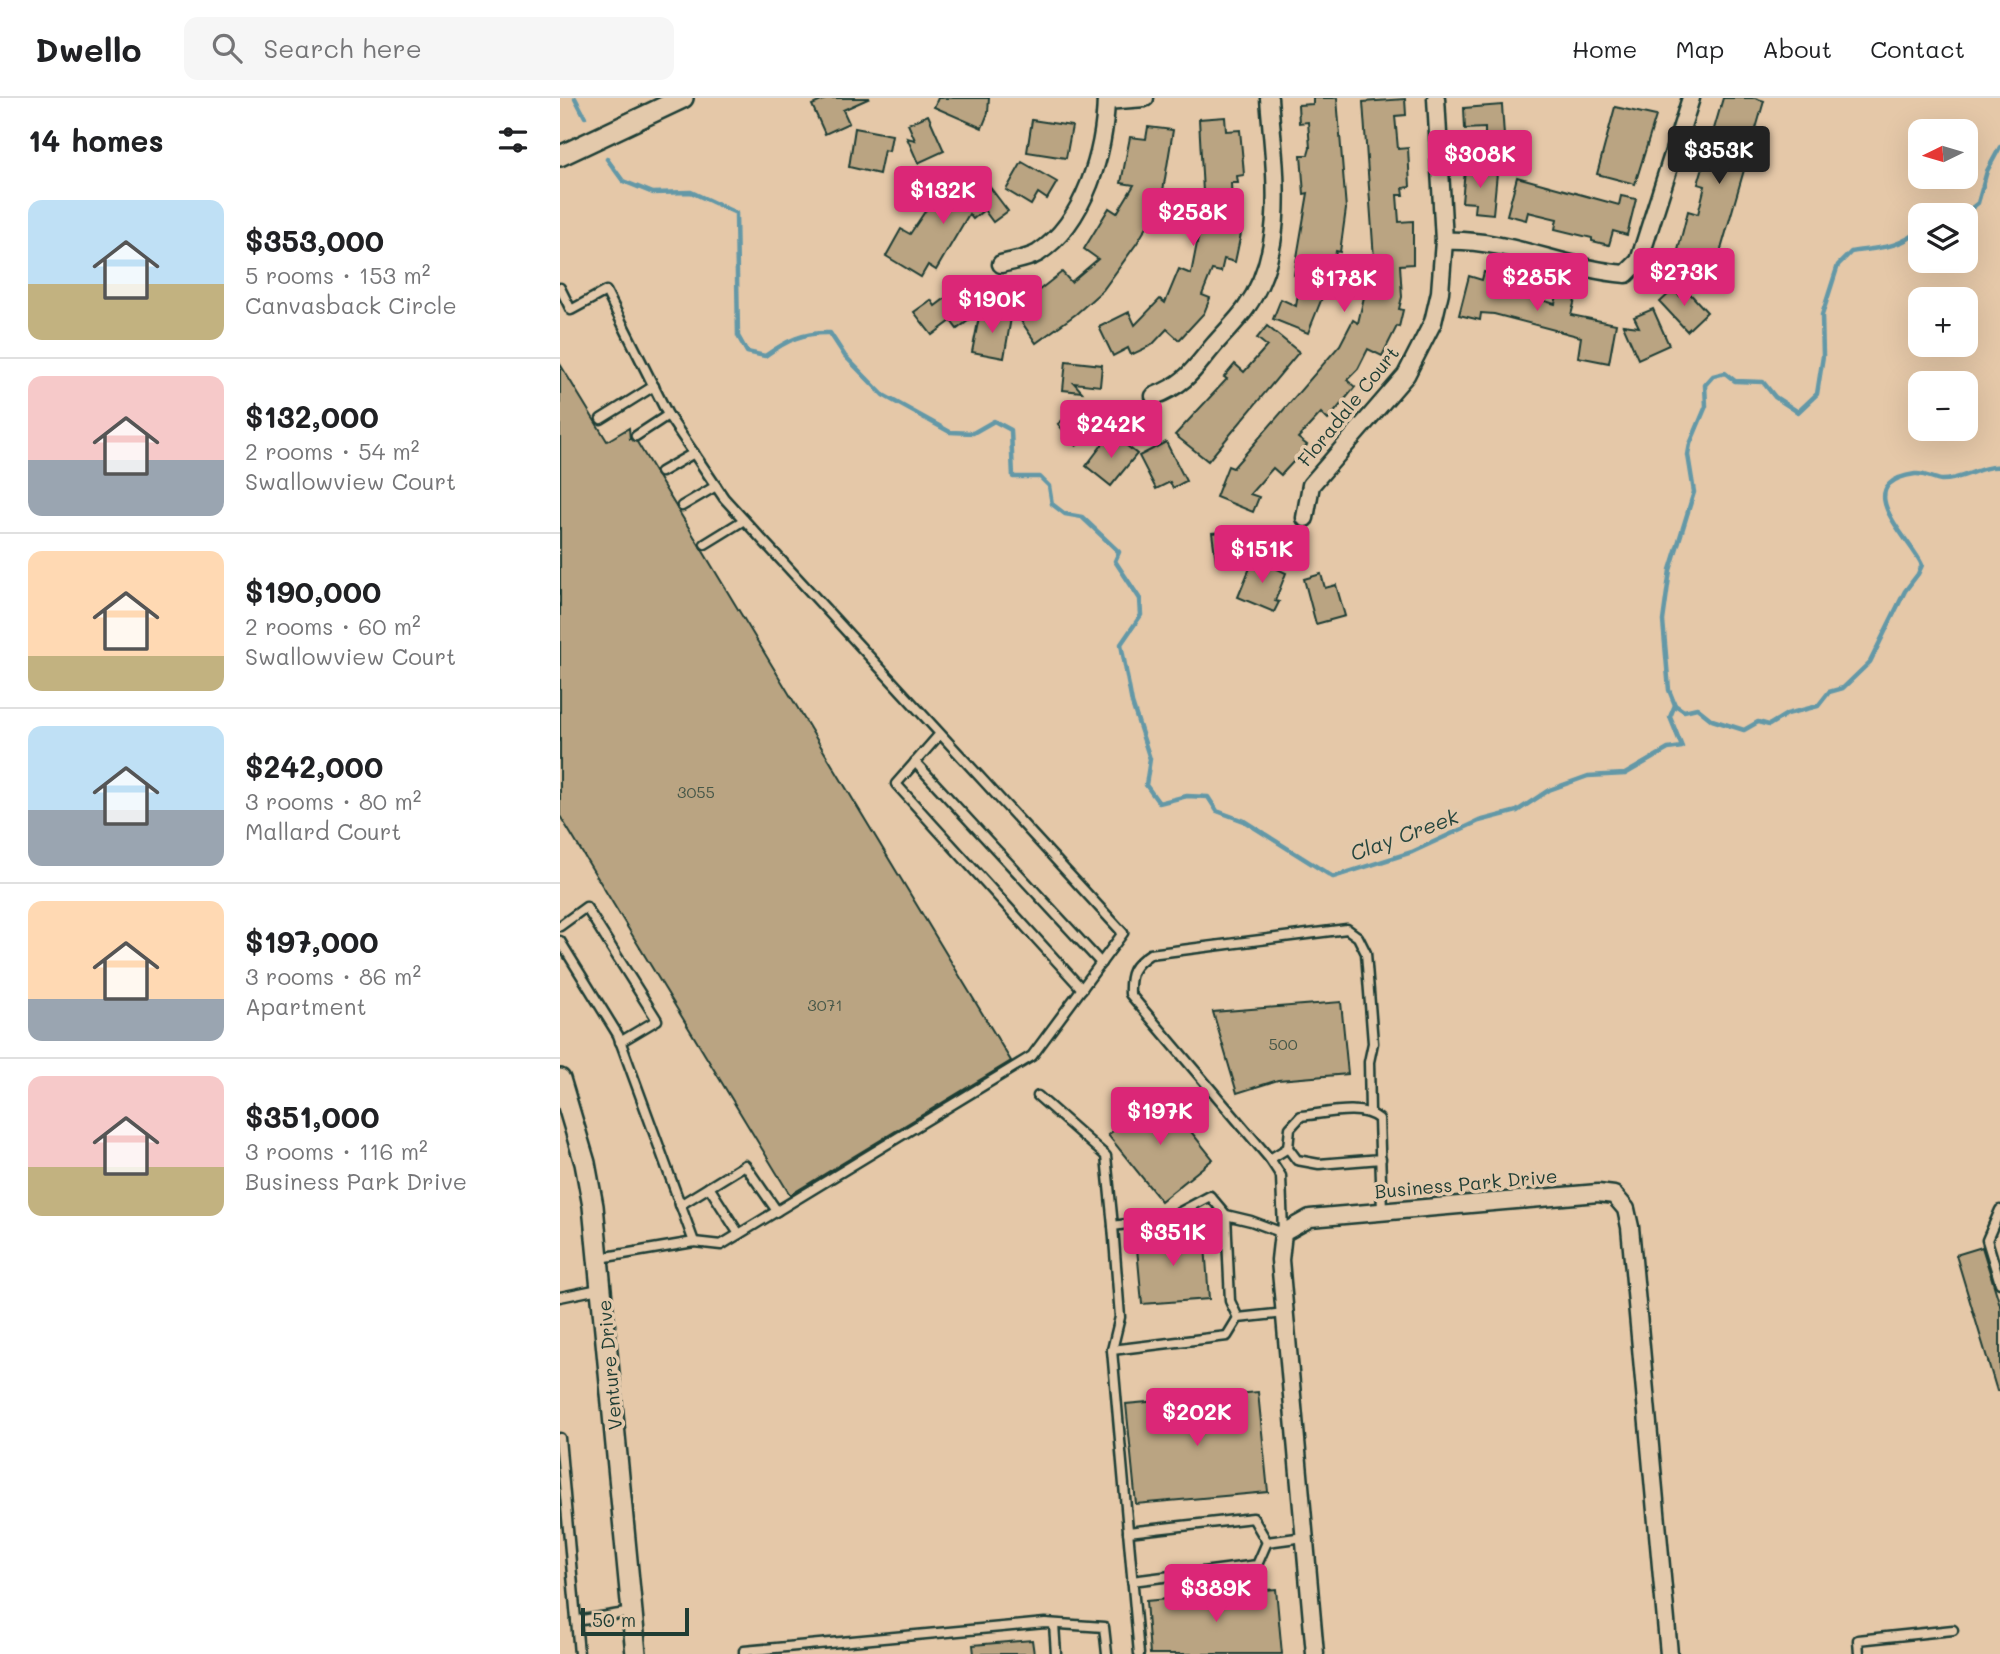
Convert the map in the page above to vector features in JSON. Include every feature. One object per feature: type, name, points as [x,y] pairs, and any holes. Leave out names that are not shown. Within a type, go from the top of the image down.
[{"type":"street","points":[[560,156],[683,98]]},
{"type":"street","points":[[1001,264],[1037,254],[1057,235],[1075,211],[1097,161],[1106,99],[1145,98]]},
{"type":"street","points":[[1154,396],[1177,388],[1247,307],[1260,280],[1270,252],[1275,218],[1269,98]]},
{"type":"street","name":"Floradale Court","points":[[1306,518],[1311,485],[1387,399],[1423,346],[1433,322],[1440,292],[1444,241],[1436,98]]},
{"type":"street","points":[[1444,241],[1466,240],[1502,244],[1605,272],[1626,274],[1639,261],[1691,98]]},
{"type":"street","name":"Venture Drive","points":[[560,1079],[567,1121],[585,1163],[600,1258],[636,1654]]},
{"type":"street","name":"Business Park Drive","points":[[1283,1233],[1310,1218],[1598,1193],[1614,1195],[1626,1209],[1630,1227],[1669,1654]]},
{"type":"street","points":[[1283,1233],[1280,1260],[1315,1654]]},
{"type":"lane","points":[[560,288],[571,310],[606,291],[668,415],[716,486],[939,735],[1123,933],[1032,1056],[721,1245],[694,1242],[600,1258]]},
{"type":"lane","points":[[601,419],[654,386]]},
{"type":"lane","points":[[636,436],[668,415]]},
{"type":"lane","points":[[661,472],[694,453]]},
{"type":"lane","points":[[682,506],[716,486]]},
{"type":"lane","points":[[705,544],[744,520]]},
{"type":"lane","points":[[939,735],[895,784],[1082,989]]},
{"type":"lane","points":[[915,762],[1101,963]]},
{"type":"lane","points":[[560,926],[586,907],[657,1020],[620,1042]]},
{"type":"lane","points":[[1113,1226],[1169,1218],[1210,1196],[1226,1215],[1283,1233],[1281,1176],[1270,1159],[1130,993],[1129,977],[1136,963],[1150,954],[1347,929],[1358,937],[1366,953],[1373,1043],[1369,1062],[1370,1112]]},
{"type":"lane","points":[[560,941],[620,1042],[694,1242]]},
{"type":"lane","points":[[1038,1097],[1106,1156],[1120,1317],[1112,1350],[1139,1654]]},
{"type":"lane","points":[[1381,1159],[1309,1164],[1297,1160],[1289,1148],[1290,1128],[1301,1116],[1370,1112],[1379,1119],[1381,1159],[1382,1212]]},
{"type":"lane","points":[[1270,1159],[1289,1148]]},
{"type":"lane","points":[[680,1205],[745,1164],[777,1210]]},
{"type":"lane","points":[[709,1188],[739,1234]]},
{"type":"lane","points":[[2000,1210],[1987,1240],[2000,1283]]},
{"type":"lane","points":[[1226,1215],[1230,1301],[1238,1318]]},
{"type":"lane","points":[[560,1297],[602,1289]]},
{"type":"lane","points":[[1238,1318],[1285,1313]]},
{"type":"lane","points":[[1112,1350],[1227,1336],[1238,1318]]},
{"type":"lane","points":[[560,1438],[579,1654]]},
{"type":"lane","points":[[1128,1532],[1253,1518],[1267,1542]]},
{"type":"lane","points":[[1267,1542],[1304,1537]]},
{"type":"lane","points":[[1132,1581],[1256,1565],[1267,1542]]},
{"type":"lane","points":[[576,1620],[632,1612]]},
{"type":"lane","points":[[744,1654],[744,1651],[1054,1624],[1104,1627],[1107,1654]]},
{"type":"lane","points":[[1054,1624],[1056,1654]]},
{"type":"lane","points":[[1859,1654],[1857,1640],[1953,1630]]},
{"type":"building","points":[[828,98],[870,98],[843,110],[849,123],[825,134],[812,105]]},
{"type":"building","points":[[938,98],[989,98],[988,113],[982,128],[934,107]]},
{"type":"building","points":[[1313,98],[1337,98],[1346,209],[1330,294],[1324,293],[1308,333],[1273,319],[1281,299],[1296,306],[1301,276],[1294,275],[1308,193],[1304,194],[1301,155],[1308,155],[1310,148],[1308,122],[1299,123],[1298,105],[1313,104]]},
{"type":"building","points":[[1723,98],[1755,98],[1764,101],[1711,284],[1686,276],[1690,263],[1676,258],[1688,211],[1698,214],[1705,186],[1698,184]]},
{"type":"building","points":[[1405,99],[1406,115],[1395,116],[1398,149],[1408,148],[1410,187],[1403,188],[1404,195],[1397,195],[1399,222],[1413,221],[1413,264],[1400,265],[1402,297],[1399,309],[1403,310],[1399,327],[1397,326],[1382,356],[1368,349],[1358,369],[1347,380],[1355,387],[1328,420],[1321,413],[1298,438],[1307,445],[1294,461],[1281,475],[1273,468],[1250,494],[1259,497],[1253,512],[1216,497],[1228,466],[1233,468],[1340,345],[1353,320],[1358,323],[1367,284],[1376,287],[1363,102]]},
{"type":"building","points":[[1502,105],[1504,136],[1485,137],[1485,128],[1465,129],[1464,108]]},
{"type":"building","points":[[1615,107],[1656,116],[1635,184],[1597,174]]},
{"type":"building","points":[[928,115],[944,151],[918,163],[907,138],[915,140],[908,124]]},
{"type":"building","points":[[1225,117],[1226,131],[1240,130],[1244,175],[1237,176],[1238,183],[1231,183],[1230,222],[1243,224],[1235,262],[1224,259],[1221,272],[1212,270],[1202,295],[1210,298],[1204,313],[1179,340],[1167,329],[1152,345],[1131,355],[1128,348],[1113,356],[1099,327],[1129,312],[1135,325],[1160,299],[1165,303],[1179,269],[1191,274],[1207,192],[1203,192],[1199,119]]},
{"type":"building","points":[[1032,120],[1072,126],[1066,158],[1027,152]]},
{"type":"building","points":[[1148,127],[1173,130],[1161,203],[1137,243],[1103,290],[1036,343],[1019,318],[1029,310],[1024,302],[1062,272],[1071,282],[1098,259],[1084,249],[1109,208],[1117,213],[1134,185],[1121,183],[1130,137],[1146,139]]},
{"type":"building","points":[[855,128],[892,135],[889,151],[884,150],[879,174],[849,167]]},
{"type":"building","points":[[1022,162],[1057,182],[1047,199],[1038,193],[1031,205],[1006,190]]},
{"type":"building","points":[[1465,170],[1497,173],[1493,214],[1474,212],[1475,203],[1462,202]]},
{"type":"building","points":[[1517,177],[1619,205],[1621,196],[1636,199],[1627,235],[1613,231],[1609,245],[1555,229],[1557,219],[1528,212],[1526,220],[1507,215]]},
{"type":"building","points":[[983,178],[1008,211],[993,222],[984,210],[973,219],[969,214],[936,270],[928,265],[921,277],[886,256],[901,229],[910,234],[934,198],[939,201],[963,183],[968,189]]},
{"type":"building","points":[[1484,272],[1528,281],[1525,295],[1555,304],[1558,291],[1576,296],[1571,315],[1616,324],[1609,363],[1578,357],[1581,337],[1494,314],[1481,313],[1480,320],[1459,315],[1469,276],[1482,280]]},
{"type":"building","points":[[1683,286],[1707,312],[1687,331],[1660,302],[1673,290],[1680,296]]},
{"type":"building","points":[[951,294],[962,309],[980,312],[957,329],[951,321],[932,335],[914,312],[931,300],[935,306]]},
{"type":"building","points":[[1653,309],[1669,345],[1638,359],[1623,325],[1639,327],[1634,317]]},
{"type":"building","points":[[980,312],[1011,318],[1004,358],[972,352]]},
{"type":"building","points":[[1267,326],[1299,352],[1208,461],[1175,435],[1227,379],[1224,377],[1235,364],[1244,372],[1267,346],[1257,338]]},
{"type":"building","points":[[1066,361],[1102,365],[1100,386],[1074,383],[1082,392],[1063,390]]},
{"type":"building","points":[[560,364],[607,441],[629,428],[630,439],[637,442],[1011,1061],[790,1195],[560,816]]},
{"type":"building","points":[[1088,399],[1106,421],[1076,446],[1058,424]]},
{"type":"building","points":[[1111,433],[1137,454],[1111,486],[1086,466]]},
{"type":"building","points":[[1166,442],[1186,481],[1173,488],[1170,482],[1156,489],[1139,456]]},
{"type":"building","points":[[1251,529],[1254,558],[1216,562],[1212,533]]},
{"type":"building","points":[[1254,558],[1286,573],[1275,601],[1279,602],[1274,612],[1238,597]]},
{"type":"building","points":[[1321,574],[1325,588],[1336,585],[1345,616],[1316,624],[1304,579]]},
{"type":"building","points":[[1341,1002],[1348,1074],[1278,1080],[1237,1093],[1213,1012]]},
{"type":"building","points":[[1160,1093],[1213,1159],[1161,1201],[1108,1135]]},
{"type":"building","points":[[1204,1232],[1209,1299],[1142,1304],[1136,1237]]},
{"type":"building","points":[[1982,1247],[2000,1305],[2000,1390],[1997,1391],[1956,1255]]},
{"type":"building","points":[[1258,1392],[1268,1492],[1136,1504],[1126,1404]]},
{"type":"building","points":[[1276,1589],[1282,1654],[1150,1654],[1146,1601]]},
{"type":"building","points":[[1032,1640],[1034,1654],[974,1654],[973,1645]]},
{"type":"waterway","name":"Clay Creek","points":[[575,98],[585,117]]},
{"type":"waterway","points":[[1978,203],[1987,171],[2000,147]]},
{"type":"waterway","name":"Clay Creek","points":[[607,159],[623,181],[653,193],[691,192],[736,213],[738,336],[747,352],[765,356],[795,338],[830,333],[845,356],[883,395],[950,432],[973,433],[994,421],[1011,430],[1013,477],[1040,477],[1049,486],[1052,504],[1065,514],[1082,517],[1119,552],[1115,561],[1140,599],[1141,615],[1121,644],[1132,703],[1150,759],[1146,785],[1159,803],[1187,796],[1208,797],[1217,811],[1244,821],[1333,877],[1412,852],[1479,821],[1517,811],[1549,790],[1588,776],[1625,774],[1668,749],[1682,747],[1670,717],[1675,705]]},
{"type":"waterway","points":[[1908,238],[1896,244],[1851,252],[1838,265],[1822,315],[1823,356],[1817,394],[1798,412],[1775,397],[1763,382],[1735,381],[1725,373],[1713,376],[1705,385],[1706,406],[1688,455],[1694,492],[1670,570],[1663,621],[1669,690],[1675,705],[1684,711],[1697,708],[1712,720],[1744,730],[1758,722],[1769,725],[1787,714],[1818,706],[1829,692],[1843,688],[1870,662],[1905,591],[1922,565],[1889,514],[1884,500],[1886,489],[1895,480],[1915,474],[1948,480],[1986,468],[2000,467]]}]
